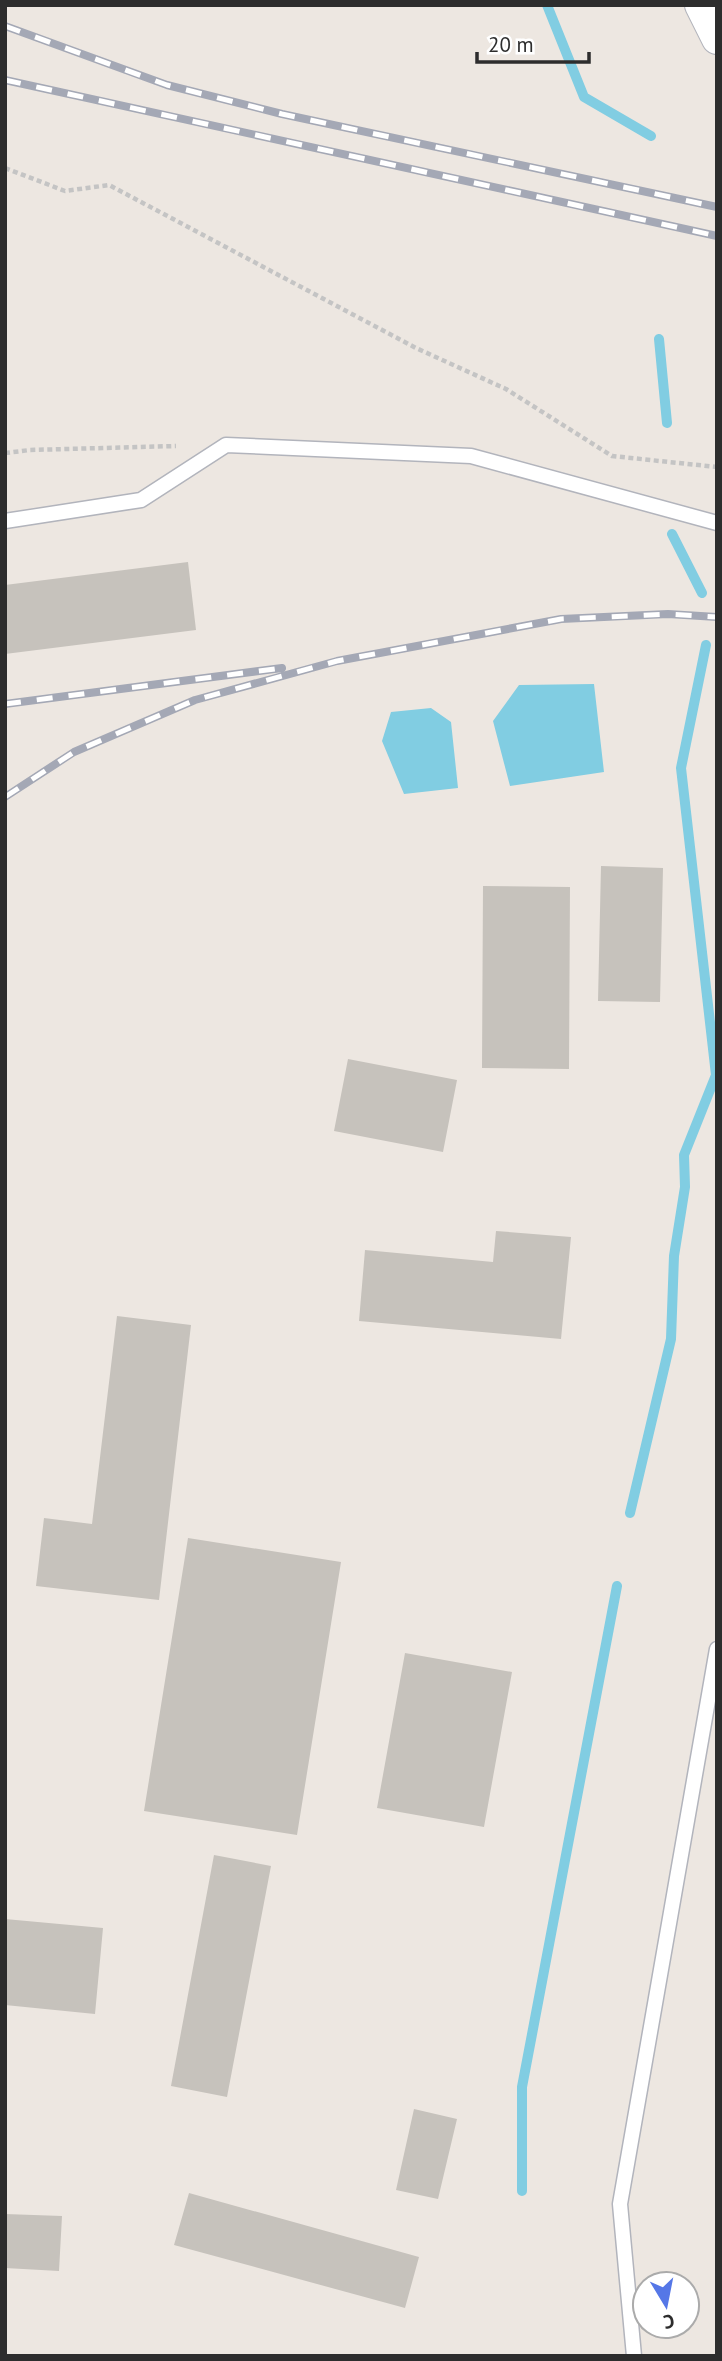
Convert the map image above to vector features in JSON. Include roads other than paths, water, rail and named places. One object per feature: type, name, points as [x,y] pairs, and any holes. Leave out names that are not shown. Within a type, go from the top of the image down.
[{"type":"street","points":[[701,5],[717,39]]},
{"type":"lane","points":[[5,521],[141,500],[226,445],[471,456],[717,523]]},
{"type":"lane","points":[[634,2356],[620,2204],[717,1649]]},
{"type":"water","points":[[594,684],[604,772],[510,786],[493,721],[519,685]]},
{"type":"water","points":[[431,708],[451,722],[458,788],[404,794],[382,741],[391,712]]},
{"type":"waterway","points":[[547,5],[584,97],[651,136]]},
{"type":"waterway","points":[[659,339],[667,423]]},
{"type":"waterway","points":[[672,534],[702,593]]},
{"type":"waterway","points":[[630,1513],[671,1339],[674,1256],[685,1187],[684,1155],[716,1075],[681,768],[706,645]]},
{"type":"waterway","points":[[522,2191],[522,2087],[617,1586]]},
{"type":"railway","points":[[5,26],[167,85],[282,114],[717,207]]},
{"type":"railway","points":[[5,80],[717,236]]},
{"type":"railway","points":[[5,797],[74,752],[195,700],[337,661],[561,619],[668,614],[717,617]]},
{"type":"railway","points":[[5,704],[282,668]]}]
